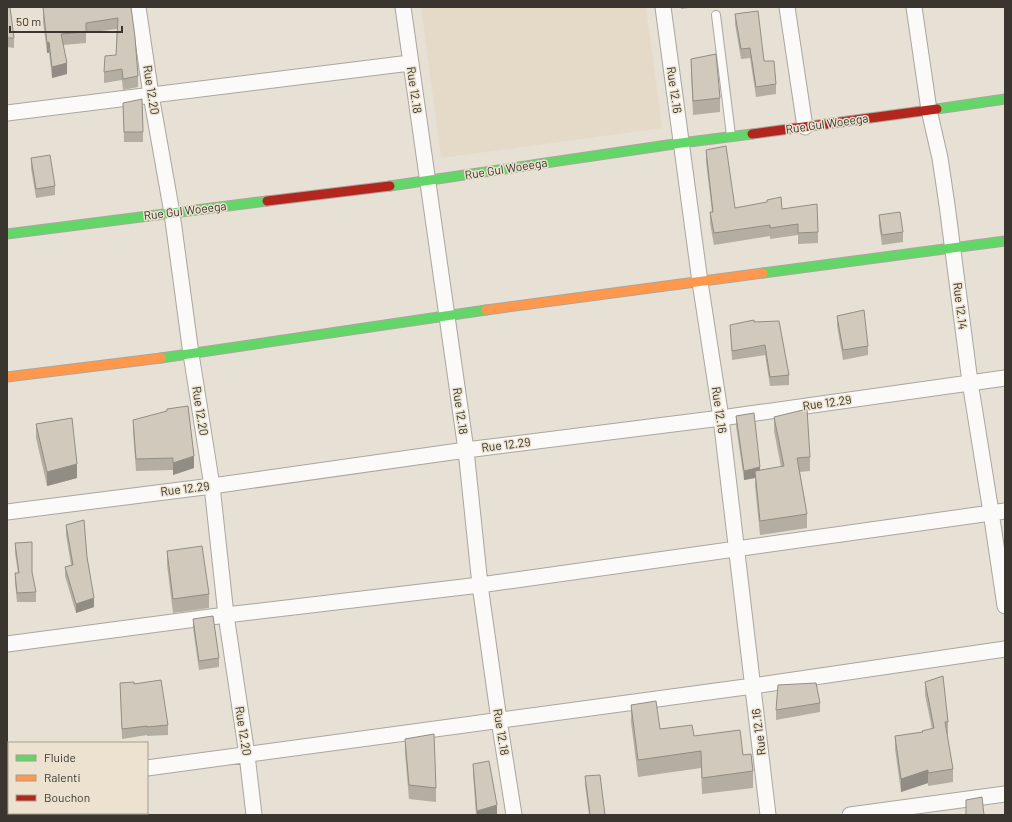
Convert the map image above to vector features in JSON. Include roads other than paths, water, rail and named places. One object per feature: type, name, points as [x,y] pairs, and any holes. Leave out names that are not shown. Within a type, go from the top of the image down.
[{"type":"street","name":"Rue 12.20","points":[[138,7],[151,95],[172,213],[191,354],[212,486],[226,615],[247,755],[254,815]]},
{"type":"street","name":"Rue 12.18","points":[[403,7],[466,450],[480,585],[514,815]]},
{"type":"street","name":"Rue 12.16","points":[[663,7],[700,282],[721,418],[768,815]]},
{"type":"street","points":[[788,7],[805,128]]},
{"type":"street","name":"Rue 12.14","points":[[914,7],[929,110],[940,158],[970,382],[998,512],[1005,606]]},
{"type":"street","points":[[7,113],[410,63]]},
{"type":"street","name":"Rue Gul Woeega","points":[[7,234],[428,181],[681,143],[805,128],[1005,99]]},
{"type":"street","points":[[7,377],[191,354],[447,315],[1005,241]]},
{"type":"street","name":"Rue 12.29","points":[[7,512],[212,486],[466,450],[721,418],[1005,378]]},
{"type":"street","points":[[7,644],[226,615],[480,585],[998,512]]},
{"type":"street","points":[[148,768],[753,686],[1005,648]]},
{"type":"street","points":[[850,815],[1005,794]]},
{"type":"lane","points":[[716,15],[731,137]]}]
